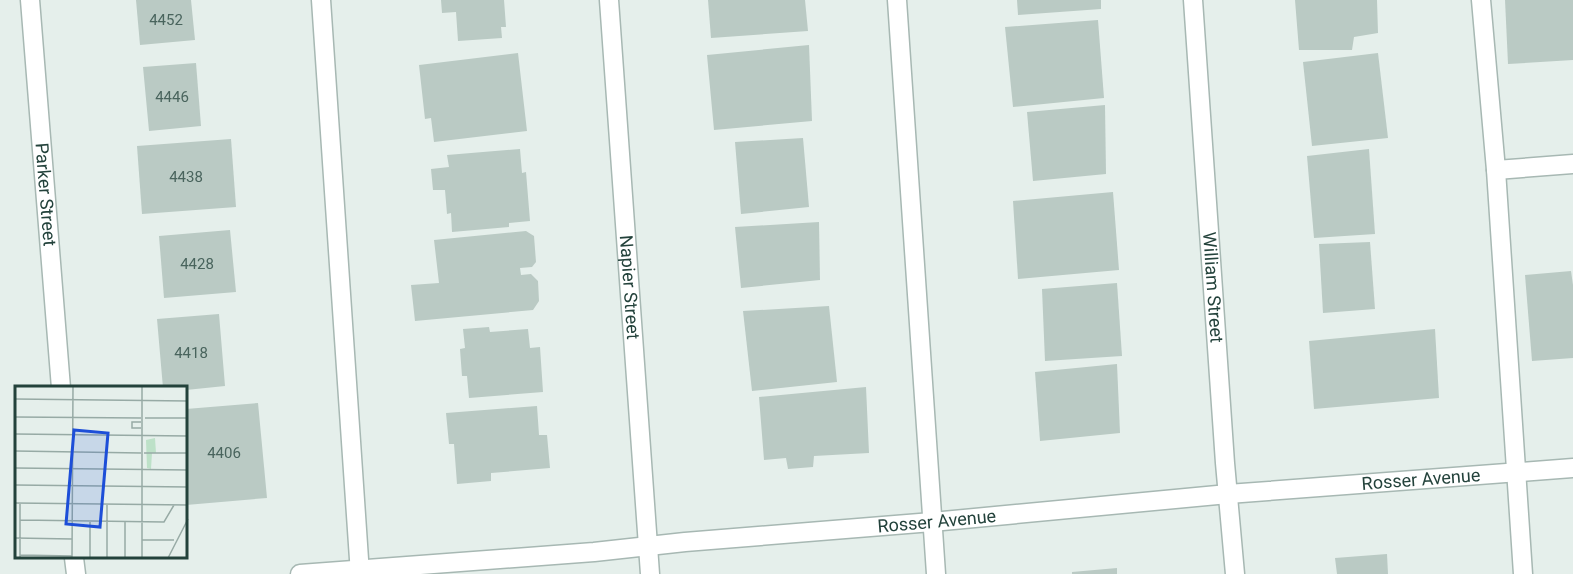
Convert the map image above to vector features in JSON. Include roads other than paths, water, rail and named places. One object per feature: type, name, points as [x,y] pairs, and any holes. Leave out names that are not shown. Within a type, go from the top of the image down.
[{"type":"street","name":"Parker Street","points":[[30,0],[61,386]]},
{"type":"street","points":[[321,0],[359,572]]},
{"type":"street","name":"Napier Street","points":[[609,0],[650,574]]},
{"type":"street","points":[[897,0],[936,574]]},
{"type":"street","name":"William Street","points":[[1192,0],[1235,574]]},
{"type":"street","points":[[1481,0],[1496,171],[1523,574]]},
{"type":"street","points":[[1496,171],[1573,164]]},
{"type":"street","name":"Rosser Avenue","points":[[300,574],[359,572],[1228,495],[1573,468]]},
{"type":"street","points":[[74,559],[76,574]]}]
